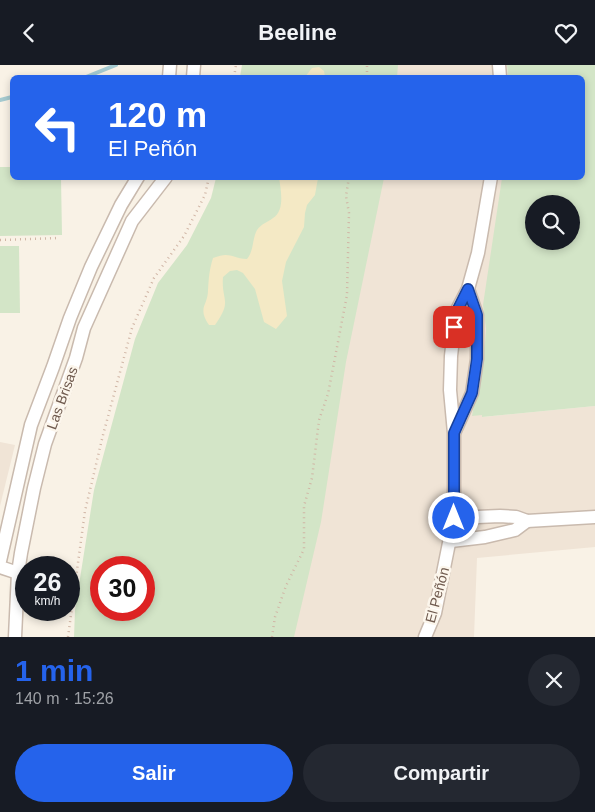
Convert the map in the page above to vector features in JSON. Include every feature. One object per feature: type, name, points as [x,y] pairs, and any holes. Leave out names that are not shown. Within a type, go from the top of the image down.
[{"type":"street","name":"Las Brisas","points":[[0,561],[1,546],[31,425],[54,367],[70,318],[91,267],[121,205],[136,180]]},
{"type":"street","name":"Las Brisas","points":[[21,556],[45,444],[76,358],[84,328],[132,221],[164,180]]},
{"type":"street","name":"El Peñón","points":[[425,637],[435,613],[451,541],[454,518],[454,433],[450,390],[451,356],[456,313],[468,289],[478,253],[490,180]]},
{"type":"street","name":"El Peñón","points":[[454,433],[472,393],[477,359],[477,315],[468,289]]},
{"type":"street","points":[[454,518],[500,516],[516,517],[527,521],[595,517]]},
{"type":"street","points":[[451,541],[485,537],[514,530],[527,521]]},
{"type":"street","points":[[1,546],[21,553]]},
{"type":"street","points":[[0,567],[15,572]]},
{"type":"street","name":"Las Brisas","points":[[15,637],[16,621]]},
{"type":"path","points":[[68,637],[85,511],[132,327],[154,278],[184,236],[205,195],[208,180]]},
{"type":"path","points":[[272,637],[275,617],[286,586],[304,549],[304,506],[312,478],[319,420],[328,394],[347,295],[349,213],[346,197],[349,180]]},
{"type":"path","points":[[0,239],[59,239]]},
{"type":"shaded area","points":[[396,65],[507,65],[508,75],[395,75]]},
{"type":"shaded area","points":[[383,180],[504,180],[483,417],[595,406],[595,547],[477,558],[474,637],[293,637],[351,328]]},
{"type":"shaded area","points":[[0,442],[15,445],[0,506]]},
{"type":"green space","points":[[242,65],[398,65],[397,75],[240,75]]},
{"type":"green space","points":[[507,65],[595,65],[595,406],[482,417],[482,415],[472,416],[486,329],[483,305],[502,180],[585,180],[585,75],[508,75]]},
{"type":"green space","points":[[0,167],[10,167],[10,180],[61,180],[62,235],[0,236]]},
{"type":"green space","points":[[216,180],[384,180],[346,362],[321,522],[294,637],[74,637],[75,621],[80,621],[80,578],[94,490],[135,339],[158,283],[187,245],[211,198]]},
{"type":"green space","points":[[0,246],[19,246],[20,313],[0,313]]},
{"type":"sand","points":[[319,67],[324,71],[325,75],[307,75],[312,68]]},
{"type":"sand","points":[[279,180],[318,180],[315,195],[307,205],[304,227],[286,262],[282,281],[287,316],[276,329],[264,322],[255,289],[243,273],[237,270],[230,271],[223,277],[224,310],[215,325],[209,325],[203,310],[208,295],[209,274],[213,258],[227,255],[247,259],[257,230],[277,215],[281,205]]},
{"type":"waterway","points":[[91,75],[116,65]]},
{"type":"waterway","points":[[0,100],[10,98]]},
{"type":"route","points":[[454,327],[456,313],[468,289],[477,315],[477,359],[472,393],[454,433],[454,518]]}]
